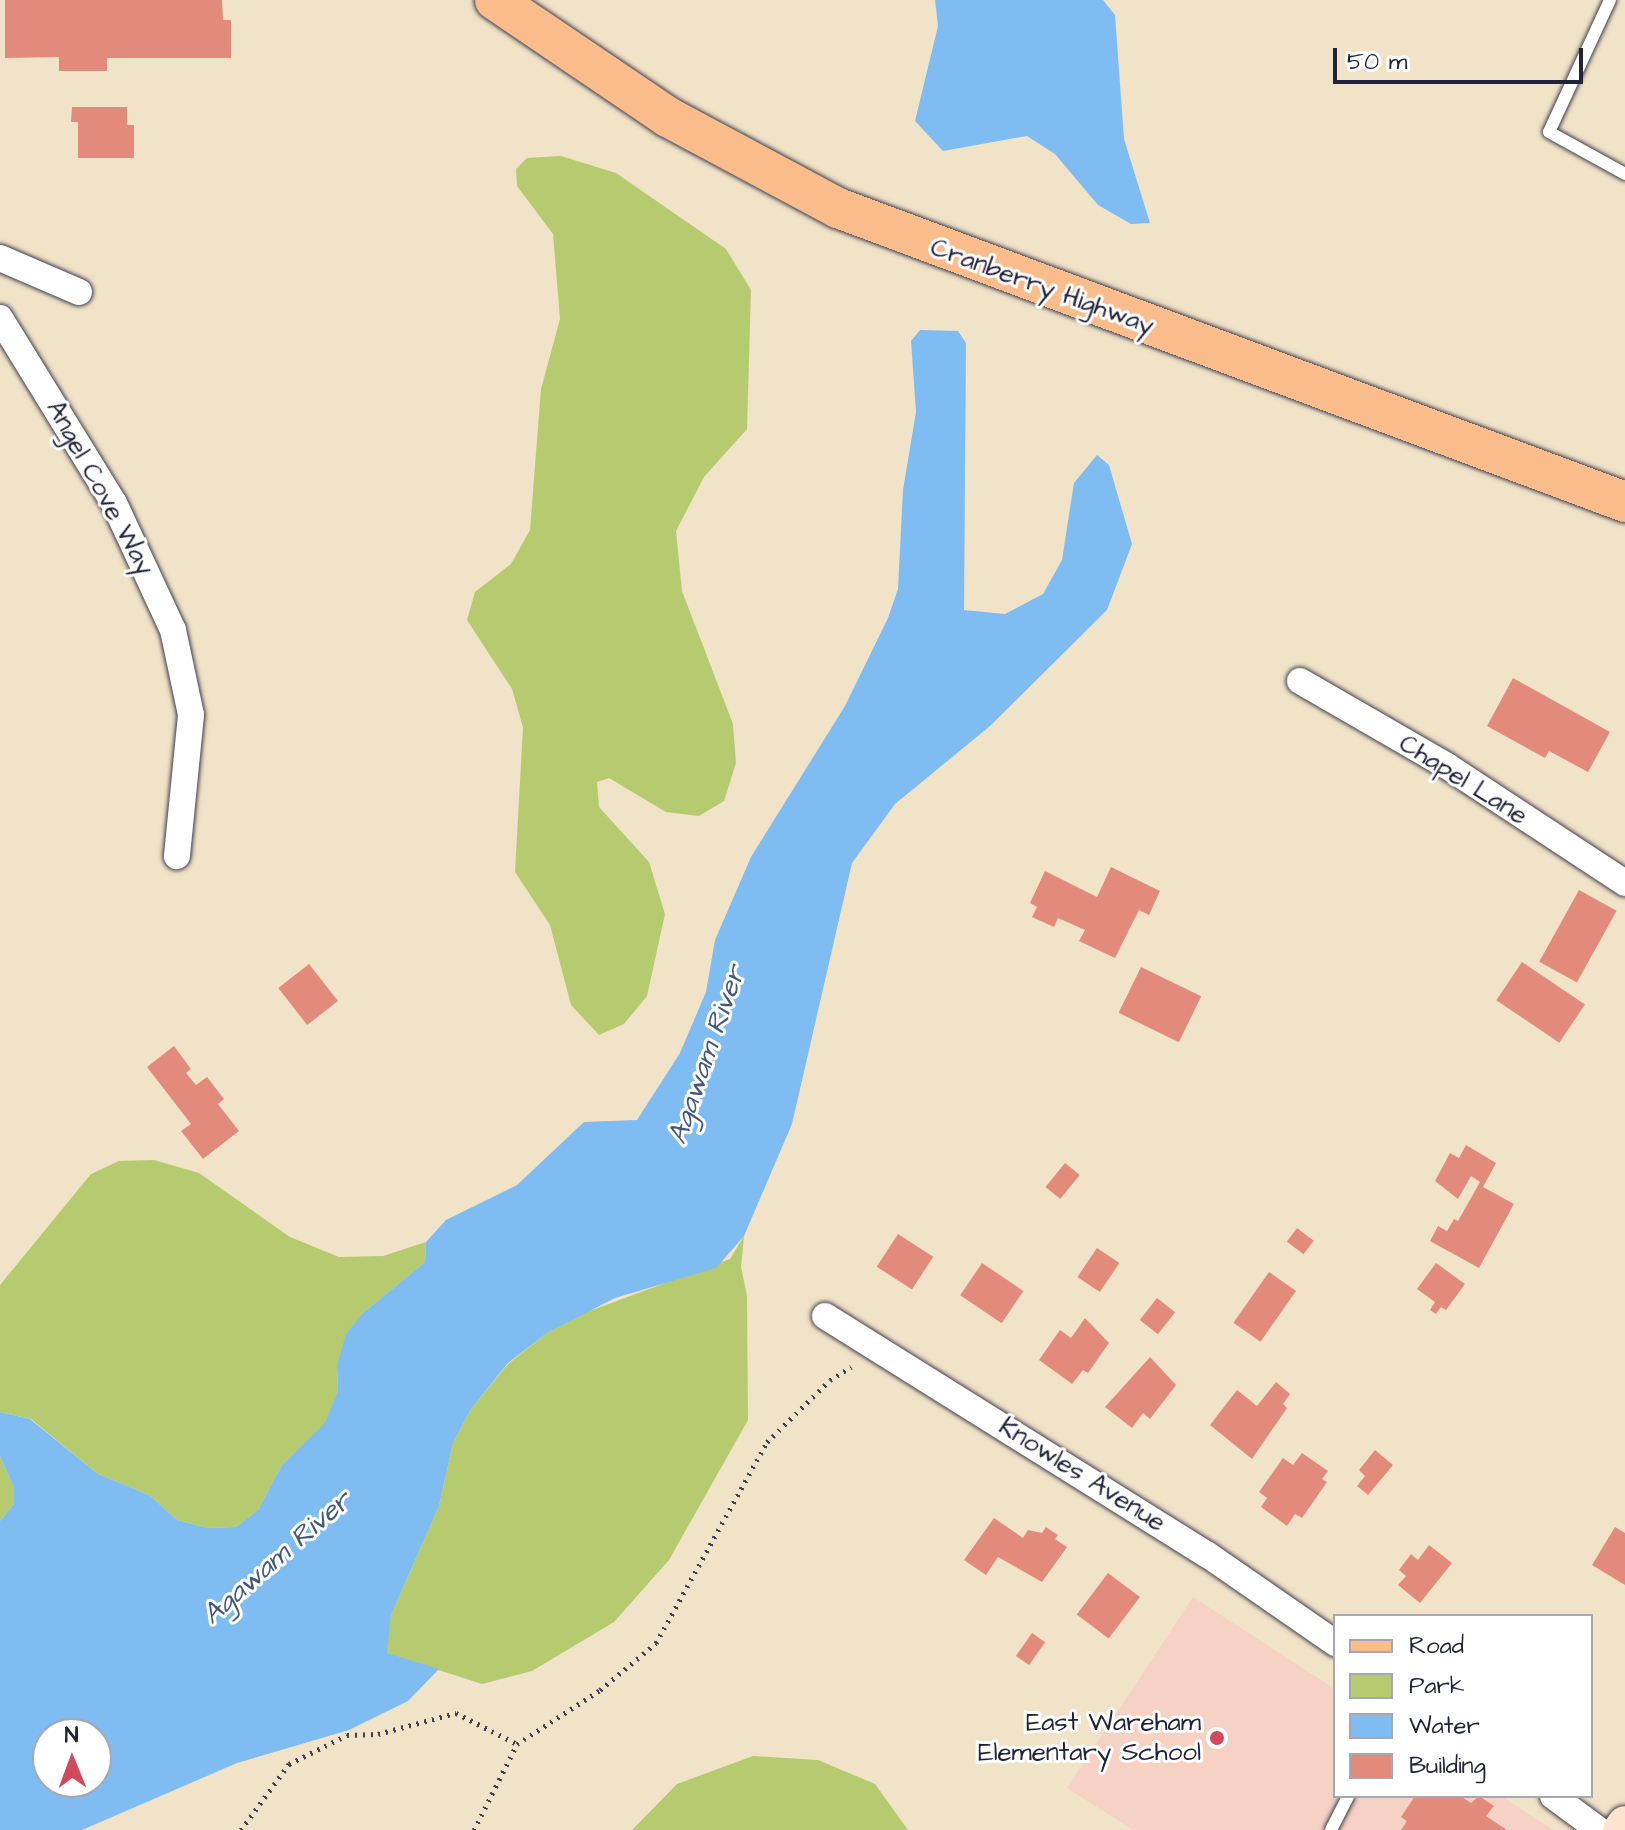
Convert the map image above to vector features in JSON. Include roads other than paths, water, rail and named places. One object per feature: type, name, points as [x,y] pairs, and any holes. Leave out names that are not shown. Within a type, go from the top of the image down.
[{"type":"main road","name":"Cranberry Highway","points":[[495,0],[668,117],[838,208],[1625,502]]},
{"type":"main road","points":[[1621,1830],[1625,1824]]},
{"type":"street","points":[[0,258],[79,292]]},
{"type":"street","name":"Angel Cove Way","points":[[0,318],[114,503],[173,630],[191,715],[177,856]]},
{"type":"street","name":"Chapel Lane","points":[[1300,681],[1447,766],[1625,883]]},
{"type":"street","name":"Knowles Avenue","points":[[825,1316],[877,1353],[993,1419],[1333,1642]]},
{"type":"street","points":[[1556,1798],[1599,1830]]},
{"type":"lane","points":[[1610,0],[1549,132],[1625,174]]},
{"type":"lane","points":[[1331,1830],[1347,1798]]},
{"type":"water","points":[[935,0],[1103,0],[1115,15],[1124,139],[1150,223],[1131,224],[1098,205],[1055,154],[1027,136],[943,151],[915,121],[938,26]]},
{"type":"water","name":"Agawam River","points":[[920,330],[958,331],[966,343],[964,610],[1005,614],[1043,594],[1062,560],[1074,483],[1097,455],[1109,465],[1132,544],[1107,610],[990,726],[895,804],[852,863],[792,1124],[744,1236],[716,1268],[615,1298],[547,1333],[508,1363],[471,1409],[453,1443],[439,1506],[391,1615],[387,1653],[439,1669],[408,1701],[349,1730],[237,1763],[82,1830],[0,1830],[0,1521],[14,1504],[14,1488],[0,1456],[0,1412],[30,1419],[98,1474],[149,1495],[177,1520],[208,1528],[236,1527],[258,1510],[282,1465],[325,1423],[338,1391],[337,1366],[346,1334],[363,1313],[425,1262],[426,1242],[446,1220],[517,1185],[584,1122],[637,1120],[680,1053],[706,992],[715,940],[751,857],[845,706],[888,618],[898,589],[903,490],[916,412],[911,341]]},
{"type":"place","name":"East Wareham Elementary School","points":[[1217,1738]]}]
